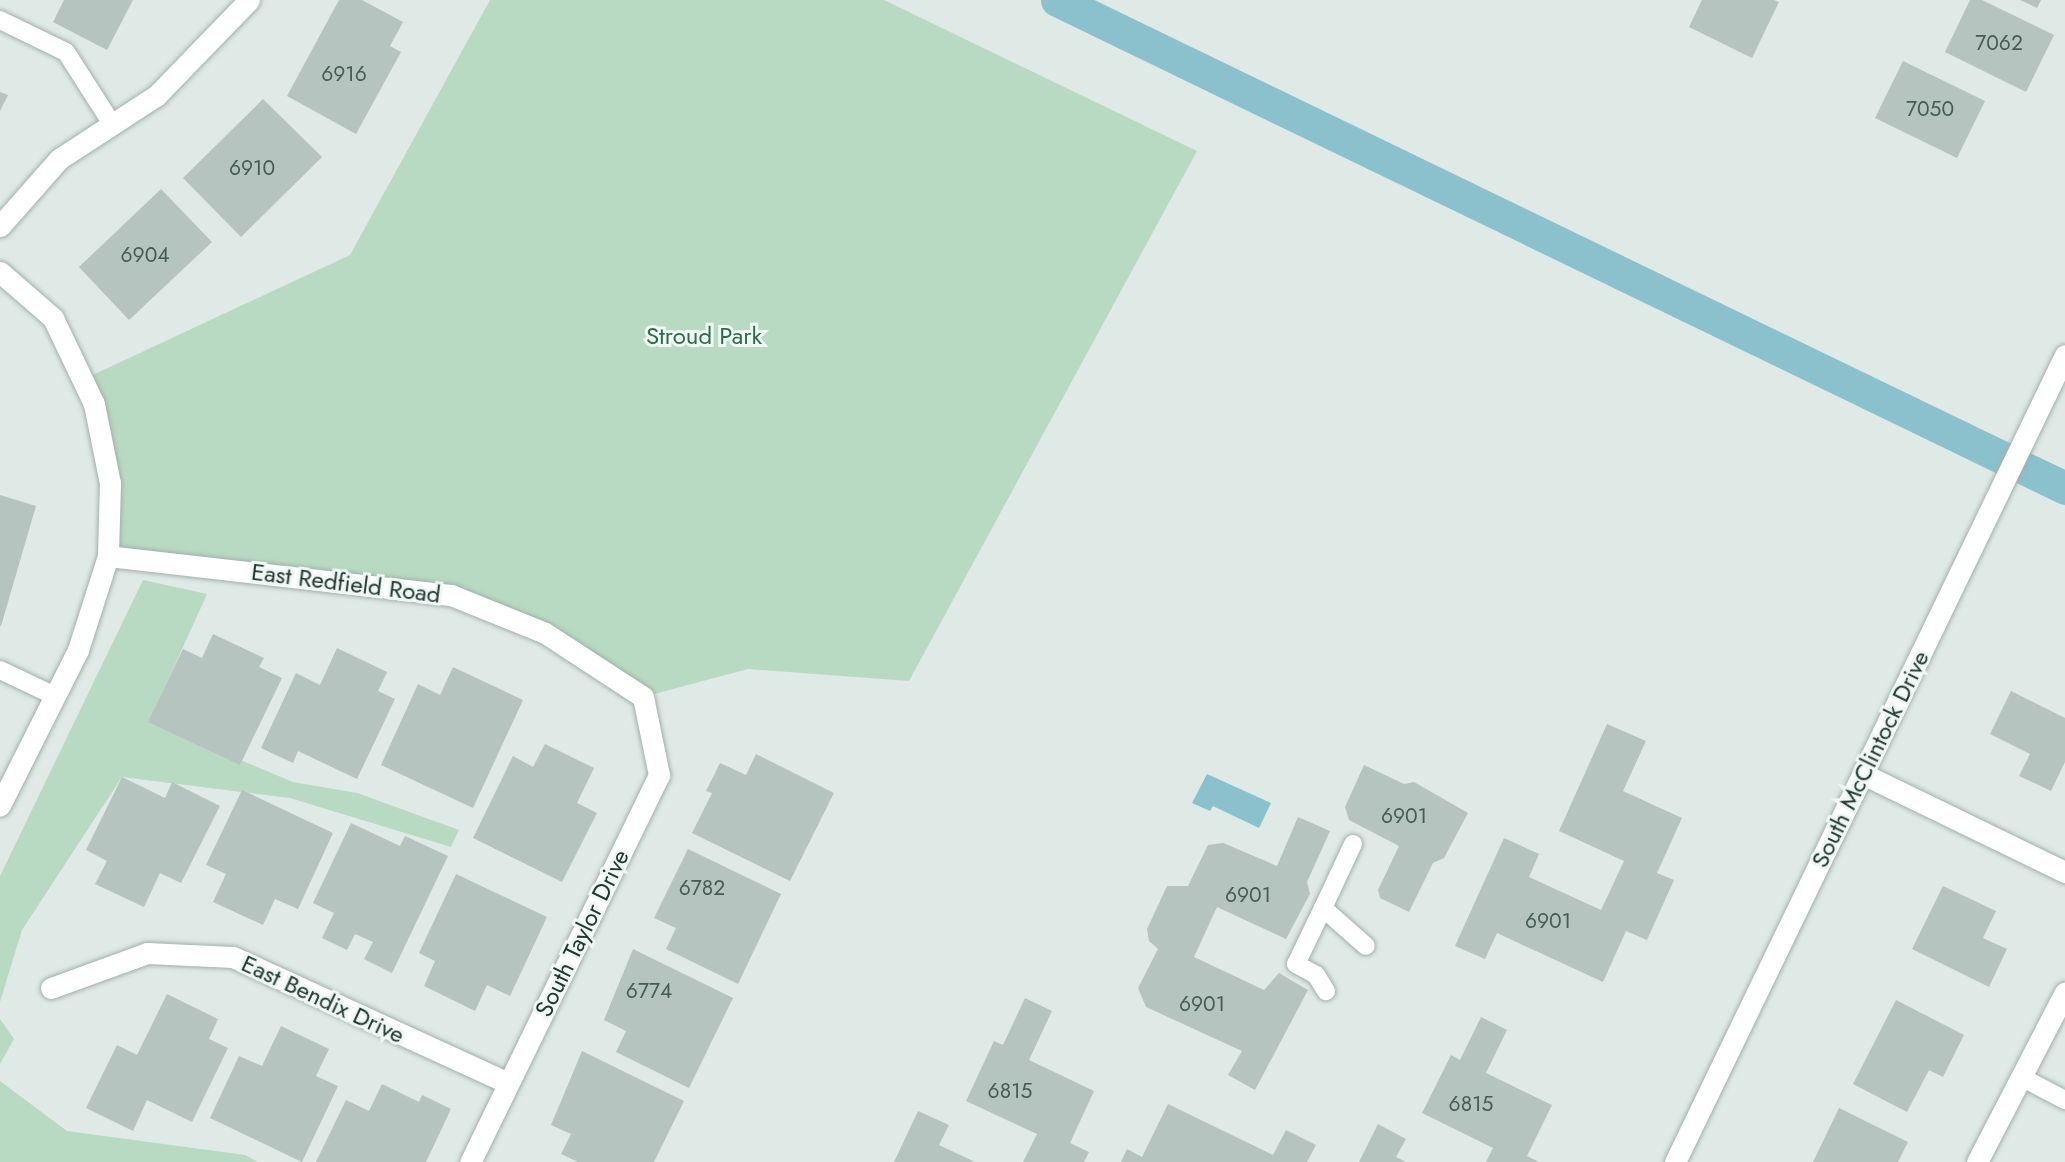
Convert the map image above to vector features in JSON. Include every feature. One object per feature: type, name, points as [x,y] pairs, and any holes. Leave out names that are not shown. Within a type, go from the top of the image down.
[{"type":"street","points":[[0,226],[59,159],[157,95],[249,0]]},
{"type":"street","points":[[0,272],[53,318],[94,404],[110,482],[108,556],[78,650],[0,805]]},
{"type":"street","name":"South McClintock Drive","points":[[1675,1162],[2065,355]]},
{"type":"street","name":"East Redfield Road","points":[[108,556],[451,595],[545,633],[643,697]]},
{"type":"street","name":"South Taylor Drive","points":[[470,1162],[659,775],[643,697]]},
{"type":"street","points":[[1863,774],[2065,872]]},
{"type":"street","name":"East Bendix Drive","points":[[51,989],[147,953],[233,957],[508,1083]]},
{"type":"street","points":[[1976,1162],[2065,992]]},
{"type":"lane","points":[[0,20],[66,52],[112,124]]},
{"type":"lane","points":[[0,670],[55,696]]},
{"type":"lane","points":[[1326,991],[1316,975],[1296,964],[1353,844]]},
{"type":"lane","points":[[1323,908],[1366,946]]},
{"type":"lane","points":[[2021,1077],[2065,1100]]},
{"type":"green space","name":"Stroud Park","points":[[490,0],[884,0],[1197,151],[909,681],[748,669],[643,697],[451,595],[108,556],[110,482],[82,380],[350,255]]},
{"type":"green space","points":[[143,580],[207,594],[149,722],[293,782],[357,793],[459,830],[451,847],[290,798],[122,777],[22,930],[0,1002],[0,876]]},
{"type":"green space","points":[[0,1019],[14,1039],[0,1064]]},
{"type":"green space","points":[[0,1081],[67,1131],[245,1155],[258,1162],[0,1162]]},
{"type":"water","points":[[1207,774],[1271,803],[1259,828],[1213,806],[1210,811],[1192,803]]},
{"type":"building","points":[[64,0],[133,0],[107,50],[53,22]]},
{"type":"building","points":[[339,0],[362,0],[403,22],[390,46],[401,52],[356,134],[287,96]]},
{"type":"building","points":[[1702,0],[1779,2],[1752,58],[1689,27]]},
{"type":"building","points":[[1970,0],[1982,0],[2054,35],[2026,92],[1945,52]]},
{"type":"building","points":[[2020,0],[2041,0],[2037,8]]},
{"type":"building","points":[[1903,61],[1985,101],[1957,158],[1875,118]]},
{"type":"building","points":[[0,92],[8,95],[0,111]]},
{"type":"building","points":[[263,99],[322,157],[241,237],[183,178]]},
{"type":"building","points":[[161,189],[212,242],[129,320],[79,267]]},
{"type":"building","points":[[0,495],[36,506],[1,626],[0,626]]},
{"type":"building","points":[[213,634],[264,658],[259,667],[282,678],[240,765],[148,722],[183,649],[202,658]]},
{"type":"building","points":[[337,648],[387,672],[378,691],[395,699],[357,779],[298,751],[293,763],[261,748],[296,673],[320,685]]},
{"type":"building","points":[[453,667],[523,700],[473,808],[381,765],[418,684],[440,695]]},
{"type":"building","points":[[2011,691],[2065,718],[2065,762],[2051,791],[2019,776],[2030,754],[1990,734]]},
{"type":"building","points":[[1607,724],[1646,741],[1623,791],[1682,818],[1657,873],[1674,880],[1647,940],[1626,931],[1603,982],[1497,933],[1485,959],[1455,946],[1504,838],[1539,854],[1529,877],[1601,910],[1624,861],[1559,831]]},
{"type":"building","points":[[545,744],[594,768],[577,803],[597,813],[562,882],[473,838],[513,756],[533,767]]},
{"type":"building","points":[[756,754],[834,793],[790,881],[692,833],[712,793],[706,791],[720,763],[746,775]]},
{"type":"building","points":[[1364,765],[1404,784],[1414,782],[1468,813],[1444,858],[1433,863],[1409,912],[1380,898],[1378,890],[1399,846],[1349,820],[1345,807]]},
{"type":"building","points":[[122,777],[165,798],[172,782],[220,806],[181,883],[160,873],[144,907],[95,884],[107,861],[86,850]]},
{"type":"building","points":[[242,790],[333,833],[298,909],[275,899],[263,925],[213,902],[226,874],[206,865]]},
{"type":"building","points":[[1298,817],[1330,831],[1307,882],[1310,894],[1286,939],[1217,907],[1194,957],[1264,990],[1279,973],[1308,990],[1255,1090],[1228,1075],[1242,1051],[1146,1007],[1138,988],[1158,949],[1149,941],[1147,929],[1167,886],[1188,886],[1208,845],[1223,843],[1277,866]]},
{"type":"building","points":[[351,823],[400,846],[405,836],[448,856],[392,973],[364,959],[373,942],[355,934],[347,950],[322,938],[334,913],[313,903]]},
{"type":"building","points":[[688,849],[781,894],[738,984],[666,949],[676,928],[654,918]]},
{"type":"building","points":[[456,874],[547,917],[510,996],[487,985],[475,1011],[424,986],[435,961],[419,953]]},
{"type":"building","points":[[1943,886],[1996,911],[1983,938],[2007,949],[1989,987],[1912,949]]},
{"type":"building","points":[[633,949],[733,998],[689,1088],[616,1052],[626,1031],[604,1020]]},
{"type":"building","points":[[167,994],[218,1019],[209,1039],[228,1048],[192,1122],[147,1100],[133,1131],[86,1108],[117,1045],[137,1055]]},
{"type":"building","points":[[1025,998],[1052,1011],[1029,1060],[1094,1091],[1070,1143],[1089,1152],[1084,1162],[1023,1162],[1037,1134],[966,1101],[994,1041],[1003,1045]]},
{"type":"building","points":[[1896,1000],[1964,1035],[1943,1077],[1929,1070],[1907,1112],[1853,1084]]},
{"type":"building","points":[[1481,1017],[1507,1030],[1486,1073],[1552,1105],[1527,1156],[1539,1162],[1486,1162],[1493,1148],[1422,1113],[1451,1055],[1460,1060]]},
{"type":"building","points":[[281,1026],[329,1049],[316,1076],[338,1086],[302,1162],[210,1118],[239,1056],[262,1066]]},
{"type":"building","points":[[582,1051],[684,1101],[654,1162],[578,1162],[561,1154],[571,1134],[551,1125]]},
{"type":"building","points":[[382,1084],[419,1102],[422,1095],[451,1109],[426,1162],[316,1162],[346,1100],[369,1111]]},
{"type":"building","points":[[1168,1104],[1273,1155],[1286,1130],[1316,1145],[1307,1162],[1121,1162],[1127,1149],[1142,1157]]},
{"type":"building","points":[[1839,1108],[1908,1142],[1898,1162],[1813,1162]]},
{"type":"building","points":[[918,1111],[949,1125],[939,1145],[975,1162],[894,1162]]},
{"type":"building","points":[[1378,1124],[1406,1139],[1396,1157],[1406,1162],[1359,1162]]},
{"type":"waterway","points":[[1057,0],[2065,488]]}]
